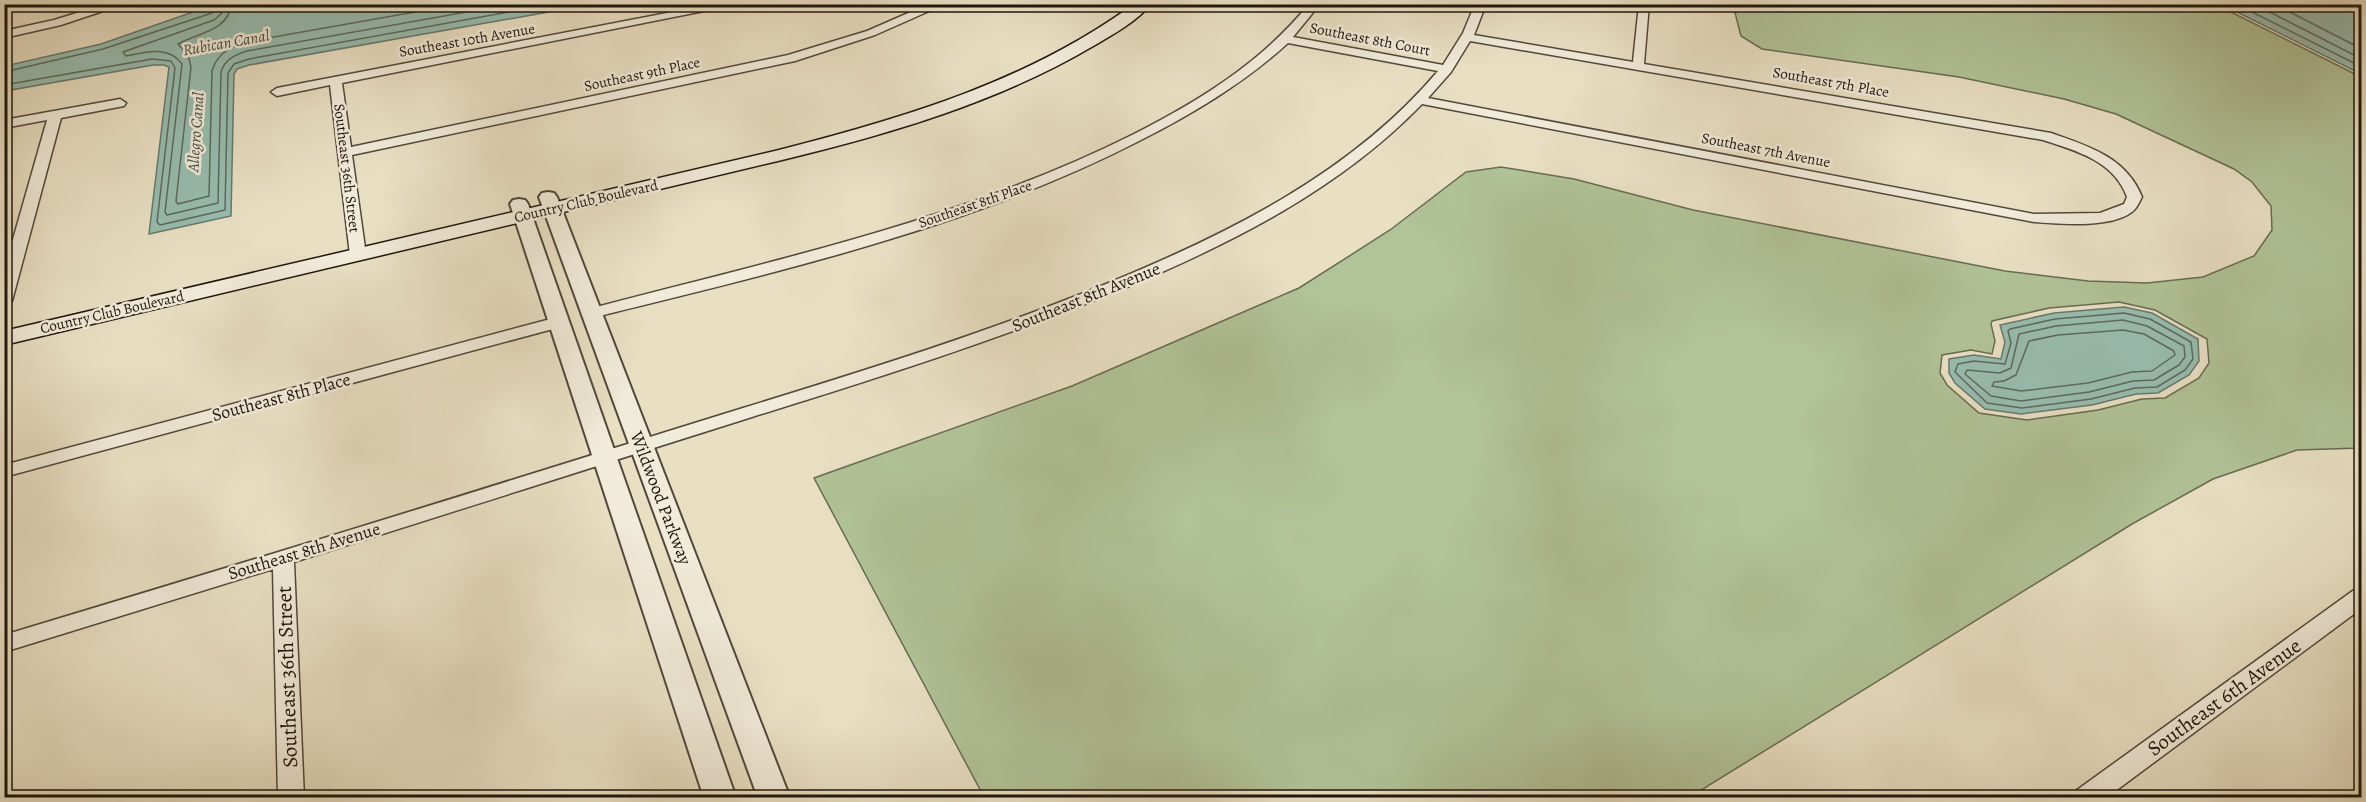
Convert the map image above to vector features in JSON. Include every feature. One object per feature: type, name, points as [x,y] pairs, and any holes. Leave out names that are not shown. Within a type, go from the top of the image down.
[{"type":"main road","name":"Country Club Boulevard","points":[[4,323],[357,248],[521,210],[816,134],[897,110],[967,85],[1033,57],[1088,27],[1121,4]]},
{"type":"main road","name":"Country Club Boulevard","points":[[550,203],[822,145],[932,111],[1011,81],[1062,56],[1115,26],[1144,4]]},
{"type":"main road","name":"Country Club Boulevard","points":[[4,338],[357,248]]},
{"type":"street","points":[[4,35],[57,23],[119,4]]},
{"type":"street","name":"Southeast 10th Avenue","points":[[277,92],[734,4]]},
{"type":"street","name":"Southeast 9th Place","points":[[345,152],[790,58],[871,33],[940,4]]},
{"type":"street","name":"Southeast 8th Place","points":[[591,313],[884,234],[1040,181],[1107,153],[1181,115],[1244,74],[1287,39],[1315,4]]},
{"type":"street","points":[[1467,37],[1481,4]]},
{"type":"street","points":[[1638,66],[1644,4]]},
{"type":"street","name":"Southeast 7th Place","points":[[1467,37],[2023,131],[2056,140],[2106,162],[2128,180],[2133,189],[2134,198],[2129,206],[2108,217]]},
{"type":"street","name":"Southeast 8th Avenue","points":[[4,644],[604,458],[974,340],[1096,294],[1231,233],[1317,182],[1383,134],[1447,69],[1467,37]]},
{"type":"street","name":"Southeast 8th Court","points":[[1287,39],[1447,69]]},
{"type":"street","name":"Southeast 36th Street","points":[[336,81],[357,248]]},
{"type":"street","name":"Southeast 7th Avenue","points":[[1418,100],[2034,218],[2074,221],[2108,217]]},
{"type":"street","points":[[4,124],[120,103]]},
{"type":"street","points":[[4,301],[55,115]]},
{"type":"street","name":"Wildwood Parkway","points":[[550,203],[774,798]]},
{"type":"street","points":[[521,210],[720,798]]},
{"type":"street","points":[[558,322],[591,313]]},
{"type":"street","name":"Southeast 8th Place","points":[[4,471],[558,322]]},
{"type":"street","name":"Southeast 36th Street","points":[[284,557],[291,798]]},
{"type":"street","name":"Southeast 6th Avenue","points":[[2086,798],[2361,596]]},
{"type":"green space","points":[[1733,5],[2217,5],[2361,77],[2361,448],[2297,450],[2213,479],[2132,524],[1690,797],[984,797],[814,478],[1072,386],[1299,288],[1390,230],[1466,172],[1501,167],[1574,179],[1693,210],[2005,271],[2088,281],[2147,283],[2203,277],[2254,256],[2272,230],[2271,206],[2252,182],[2234,169],[2116,114],[2064,99],[1959,77],[1762,49],[1741,36]],"holes":[[[2119,302],[2155,310],[2207,339],[2209,363],[2199,378],[2165,398],[2142,399],[2098,410],[2027,420],[1979,413],[1947,385],[1940,373],[1942,355],[1971,350],[1992,354],[1995,341],[1992,321],[2049,308]]]},
{"type":"water","points":[[216,4],[588,5],[237,69],[234,74],[231,216],[149,234],[169,67],[153,65],[5,91],[5,66],[101,44]]},
{"type":"water","points":[[2223,5],[2362,6],[2361,74]]},
{"type":"water","points":[[2124,307],[2152,313],[2198,339],[2199,361],[2189,375],[2158,393],[2136,394],[2092,405],[2021,414],[1985,409],[1955,383],[1949,373],[1949,359],[1974,355],[2001,359],[2005,342],[2000,325],[2054,313]]},
{"type":"water label","name":"Rubican Canal","points":[[226,42]]},
{"type":"water label","name":"Allegro Canal","points":[[195,132]]}]
